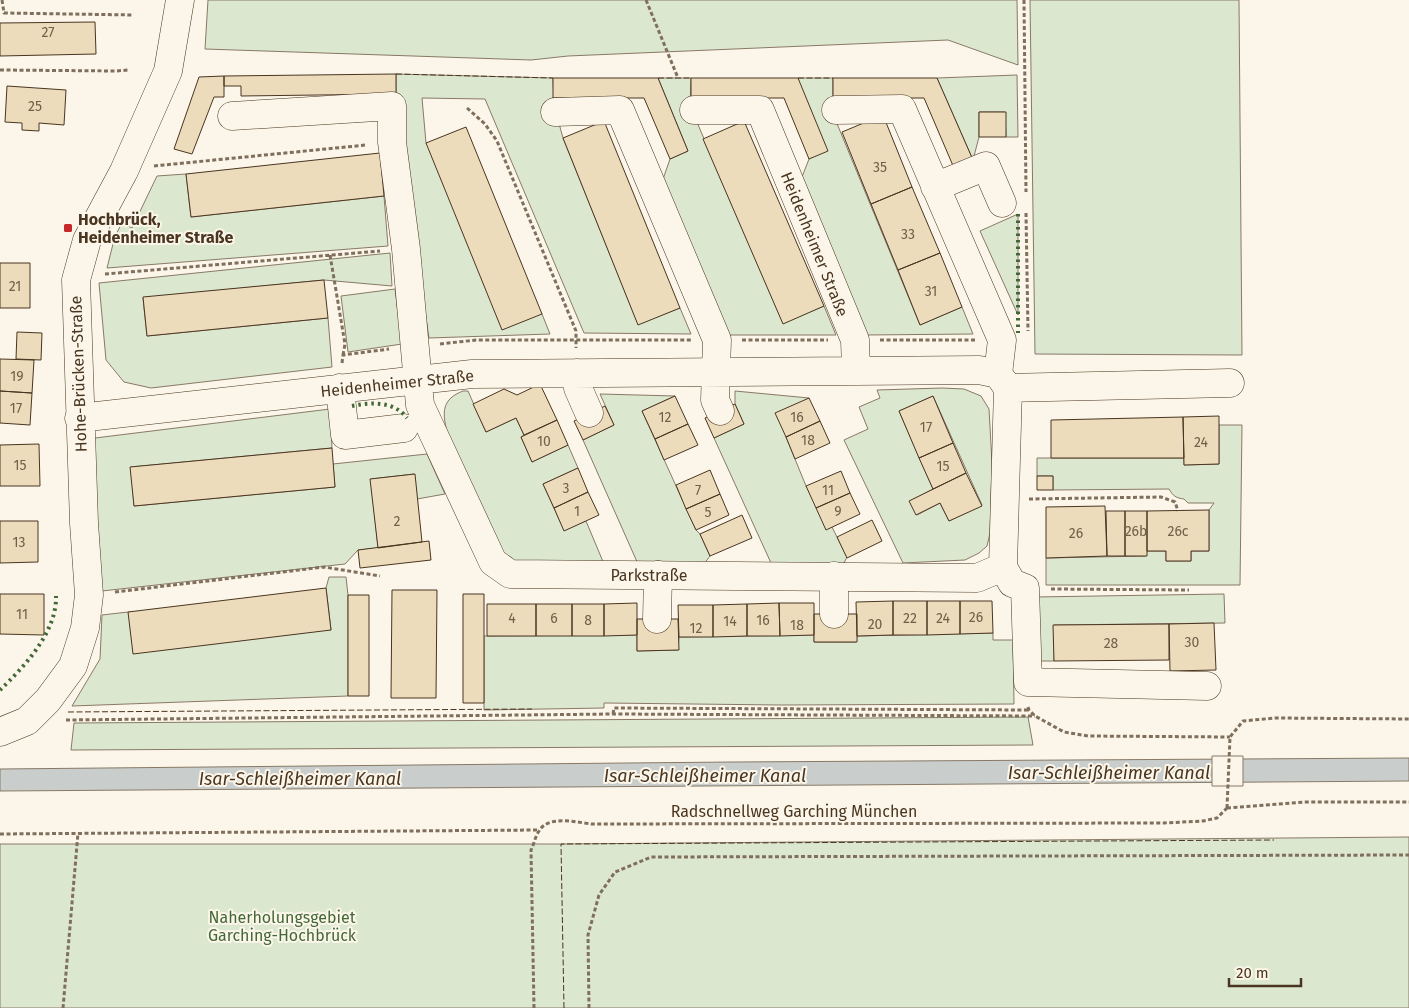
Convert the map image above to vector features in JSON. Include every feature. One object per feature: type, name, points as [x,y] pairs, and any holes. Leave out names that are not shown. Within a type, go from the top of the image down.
[{"type":"street","name":"Hohe-Brücken-Straße","points":[[0,732],[27,721],[48,700],[72,666],[85,628],[89,595],[79,418],[76,280],[87,240],[124,171],[168,71],[180,0]]},
{"type":"street","points":[[232,116],[392,106],[392,142],[406,249]]},
{"type":"street","points":[[836,110],[902,109],[1002,340],[1006,500],[1004,567],[1012,583],[1025,588],[1028,682],[1207,686]]},
{"type":"street","points":[[555,112],[620,110],[717,340],[715,400],[720,411]]},
{"type":"street","name":"Heidenheimer Straße","points":[[694,110],[760,110],[855,340],[856,370]]},
{"type":"street","points":[[935,187],[986,166],[1018,204]]},
{"type":"street","name":"Parkstraße","points":[[406,249],[420,404],[493,562],[510,574],[977,578],[1004,567]]},
{"type":"street","name":"Heidenheimer Straße","points":[[79,418],[472,374],[979,370],[1003,381],[1230,383]]},
{"type":"street","points":[[577,373],[578,388],[589,413]]},
{"type":"street","points":[[340,388],[345,435],[404,428]]},
{"type":"street","points":[[657,619],[658,575]]},
{"type":"street","points":[[834,576],[834,614]]},
{"type":"path","points":[[2,0],[4,14],[133,15]]},
{"type":"path","points":[[646,0],[678,78]]},
{"type":"path","points":[[343,355],[476,340],[1002,340],[1028,338],[1018,204],[1024,0]]},
{"type":"path","points":[[0,70],[129,70]]},
{"type":"path","points":[[467,108],[485,124],[497,141],[576,331],[577,373]]},
{"type":"path","points":[[147,165],[236,159],[392,142]]},
{"type":"path","points":[[102,274],[406,249]]},
{"type":"path","points":[[330,255],[344,344],[340,388]]},
{"type":"path","points":[[1006,500],[1161,497],[1175,502],[1178,511]]},
{"type":"path","points":[[89,595],[324,567],[380,576]]},
{"type":"path","points":[[1025,588],[1189,590]]},
{"type":"path","points":[[1028,682],[1028,710]]},
{"type":"path","points":[[613,714],[614,708],[1028,710],[1064,732],[1088,736],[1230,737]]},
{"type":"path","points":[[27,721],[613,714],[1035,716]]},
{"type":"path","points":[[1409,719],[1274,718],[1243,721],[1230,737],[1227,808],[1304,802],[1409,802]]},
{"type":"path","name":"Radschnellweg Garching München","points":[[539,830],[548,823],[559,821],[591,824],[1164,823],[1203,821],[1217,818],[1227,808]]},
{"type":"path","points":[[0,834],[539,830],[531,850],[534,1008]]},
{"type":"path","points":[[63,1008],[78,833]]},
{"type":"path","points":[[590,1008],[588,935],[599,895],[615,872],[651,857],[1409,855]]},
{"type":"green space","points":[[208,0],[1017,0],[1018,65],[948,40],[568,56],[531,60],[205,49]]},
{"type":"green space","points":[[1030,0],[1239,0],[1242,355],[1035,354]]},
{"type":"green space","points":[[396,74],[553,78],[556,108],[563,138],[638,324],[680,308],[691,334],[584,333],[485,99],[422,98],[426,143],[542,314],[550,334],[429,338],[400,143]]},
{"type":"green space","points":[[1017,75],[1018,137],[1006,137],[1005,112],[979,112],[979,137],[973,160],[937,78]]},
{"type":"green space","points":[[658,78],[691,78],[690,106],[783,323],[824,306],[836,335],[724,335],[662,182],[670,159],[688,151]]},
{"type":"green space","points":[[798,78],[833,78],[831,109],[920,325],[962,307],[973,334],[865,335],[800,182],[809,159]]},
{"type":"green space","points":[[186,174],[191,217],[384,196],[388,246],[107,268],[115,236],[122,223],[132,228],[157,176]]},
{"type":"green space","points":[[1018,214],[1018,315],[980,231]]},
{"type":"green space","points":[[390,253],[392,286],[324,280],[143,298],[147,336],[328,318],[332,367],[151,388],[124,382],[106,360],[99,283]]},
{"type":"green space","points":[[395,289],[402,344],[348,352],[341,296]]},
{"type":"green space","points":[[964,389],[981,396],[989,409],[992,463],[990,533],[987,546],[979,553],[965,560],[903,563],[844,440],[868,429],[859,407],[880,398],[877,390]],"holes":[[[933,396],[982,505],[949,521],[940,503],[917,515],[910,501],[933,489],[899,411]]]},
{"type":"green space","points":[[463,391],[468,391],[486,432],[516,418],[524,435],[521,437],[532,462],[568,445],[578,468],[543,484],[564,530],[586,521],[604,564],[508,564],[447,431],[444,412],[447,402]]},
{"type":"green space","points":[[735,391],[809,398],[786,437],[806,486],[832,527],[847,557],[843,565],[771,563],[714,438],[744,424],[735,404]]},
{"type":"green space","points":[[600,394],[675,396],[642,411],[696,530],[700,534],[710,556],[704,564],[638,564],[583,440],[614,425]]},
{"type":"green space","points":[[330,409],[332,448],[131,467],[134,506],[335,487],[333,464],[427,454],[445,494],[417,499],[414,474],[371,479],[378,548],[358,550],[345,564],[93,592],[87,439]]},
{"type":"green space","points":[[1219,425],[1242,425],[1240,585],[1046,585],[1046,558],[1146,556],[1147,551],[1166,551],[1166,561],[1191,561],[1191,551],[1209,551],[1209,510],[1214,503],[1188,503],[1184,499],[1175,496],[1169,489],[1053,490],[1053,476],[1037,476],[1037,458],[1184,458],[1184,465],[1219,464]]},
{"type":"green space","points":[[329,577],[346,577],[348,595],[348,696],[72,706],[100,659],[102,615],[128,612],[331,630],[326,588]]},
{"type":"green space","points":[[1224,594],[1225,623],[1054,625],[1054,661],[1035,661],[1034,597]]},
{"type":"green space","points":[[993,633],[993,640],[1013,640],[1014,704],[781,705],[604,703],[604,708],[484,710],[484,636],[637,635],[637,651],[678,650],[679,637],[814,635],[814,642],[856,642],[857,636]]},
{"type":"green space","points":[[1028,717],[1033,745],[71,750],[74,723]]},
{"type":"green space","name":"Naherholungsgebiet Garching-Hochbrück","points":[[1409,837],[1409,1008],[0,1008],[0,844],[561,844]]},
{"type":"water","name":"Isar-Schleißheimer Kanal","points":[[1409,758],[1409,781],[0,791],[0,769]]},
{"type":"pier","points":[[1212,756],[1243,756],[1243,786],[1212,786]]},
{"type":"building","points":[[95,22],[96,54],[0,56],[0,23]]},
{"type":"building","points":[[396,74],[396,94],[241,96],[241,86],[224,86],[224,76]]},
{"type":"building","points":[[224,76],[224,97],[214,97],[192,154],[174,149],[199,77]]},
{"type":"building","points":[[553,78],[658,78],[688,151],[670,159],[644,98],[553,98]]},
{"type":"building","points":[[691,78],[798,78],[828,151],[809,159],[784,98],[691,98]]},
{"type":"building","points":[[833,78],[937,78],[973,160],[954,168],[924,98],[833,98]]},
{"type":"building","points":[[7,86],[66,90],[64,125],[39,123],[39,131],[22,130],[22,123],[5,122]]},
{"type":"building","points":[[979,112],[1006,112],[1006,137],[979,137]]},
{"type":"building","points":[[883,115],[912,187],[871,204],[842,132]]},
{"type":"building","points":[[604,121],[680,308],[638,325],[563,138]]},
{"type":"building","points":[[744,121],[824,306],[783,324],[703,139]]},
{"type":"building","points":[[466,127],[542,314],[502,330],[426,143]]},
{"type":"building","points":[[380,153],[384,196],[191,217],[186,174]]},
{"type":"building","points":[[912,187],[940,253],[898,270],[871,204]]},
{"type":"building","points":[[940,253],[962,307],[920,325],[898,270]]},
{"type":"building","points":[[0,263],[30,263],[30,308],[0,308]]},
{"type":"building","points":[[324,280],[328,318],[147,336],[143,297]]},
{"type":"building","points":[[17,332],[42,333],[41,360],[16,359]]},
{"type":"building","points":[[0,359],[34,360],[32,393],[0,391]]},
{"type":"building","points":[[540,384],[557,420],[524,435],[516,418],[486,432],[473,404],[504,389],[517,395]]},
{"type":"building","points":[[0,391],[32,393],[30,425],[0,423]]},
{"type":"building","points":[[675,396],[688,424],[655,439],[642,411]]},
{"type":"building","points":[[933,396],[953,443],[919,458],[899,411]]},
{"type":"building","points":[[809,398],[820,421],[786,437],[775,413]]},
{"type":"building","points":[[735,404],[744,424],[714,438],[705,418]]},
{"type":"building","points":[[605,406],[614,425],[583,440],[574,421]]},
{"type":"building","points":[[1219,416],[1219,464],[1184,465],[1183,417]]},
{"type":"building","points":[[1183,417],[1184,458],[1051,458],[1051,420]]},
{"type":"building","points":[[557,420],[568,445],[532,462],[521,437]]},
{"type":"building","points":[[820,421],[830,443],[795,459],[786,437]]},
{"type":"building","points":[[688,424],[698,445],[664,460],[655,439]]},
{"type":"building","points":[[953,443],[966,473],[933,489],[919,458]]},
{"type":"building","points":[[39,444],[40,486],[0,486],[0,445]]},
{"type":"building","points":[[332,448],[335,487],[134,506],[130,467]]},
{"type":"building","points":[[578,468],[588,492],[554,508],[543,484]]},
{"type":"building","points":[[710,470],[720,494],[686,509],[676,485]]},
{"type":"building","points":[[841,471],[850,493],[816,508],[806,486]]},
{"type":"building","points":[[966,473],[982,506],[949,521],[940,503],[916,515],[909,501]]},
{"type":"building","points":[[415,474],[422,542],[378,548],[370,479]]},
{"type":"building","points":[[1037,476],[1053,476],[1053,490],[1037,490]]},
{"type":"building","points":[[588,492],[599,515],[564,531],[554,508]]},
{"type":"building","points":[[850,493],[860,514],[826,530],[816,508]]},
{"type":"building","points":[[720,494],[729,515],[696,530],[686,509]]},
{"type":"building","points":[[1105,506],[1107,556],[1046,558],[1046,507]]},
{"type":"building","points":[[1209,510],[1209,551],[1191,551],[1191,561],[1166,561],[1166,551],[1147,551],[1147,511]]},
{"type":"building","points":[[1106,511],[1125,511],[1125,556],[1107,556]]},
{"type":"building","points":[[1125,511],[1147,511],[1147,556],[1125,556]]},
{"type":"building","points":[[742,515],[752,538],[710,556],[700,534]]},
{"type":"building","points":[[872,520],[882,541],[847,558],[837,537]]},
{"type":"building","points":[[0,521],[38,521],[38,562],[0,563]]},
{"type":"building","points":[[429,541],[431,560],[360,568],[358,550]]},
{"type":"building","points":[[326,588],[331,630],[133,654],[128,612]]},
{"type":"building","points":[[392,590],[437,590],[436,698],[391,698]]},
{"type":"building","points":[[0,594],[44,594],[44,635],[0,634]]},
{"type":"building","points":[[463,594],[484,594],[484,703],[463,703]]},
{"type":"building","points":[[348,595],[369,595],[369,696],[348,696]]},
{"type":"building","points":[[893,601],[927,601],[927,635],[893,635]]},
{"type":"building","points":[[893,601],[893,635],[857,636],[856,602]]},
{"type":"building","points":[[927,601],[960,601],[960,634],[927,635]]},
{"type":"building","points":[[960,601],[992,601],[993,633],[960,634]]},
{"type":"building","points":[[637,603],[637,635],[604,636],[604,604]]},
{"type":"building","points":[[779,603],[780,636],[747,636],[747,604]]},
{"type":"building","points":[[779,603],[814,603],[814,635],[780,636]]},
{"type":"building","points":[[487,604],[536,604],[536,636],[487,636]]},
{"type":"building","points":[[536,604],[572,604],[572,636],[536,636]]},
{"type":"building","points":[[572,604],[604,604],[604,636],[572,636]]},
{"type":"building","points":[[747,604],[747,636],[713,637],[713,605]]},
{"type":"building","points":[[678,605],[713,605],[713,637],[679,637]]},
{"type":"building","points":[[814,614],[857,614],[857,642],[814,642]]},
{"type":"building","points":[[637,619],[678,619],[679,650],[637,651]]},
{"type":"building","points":[[1214,623],[1216,670],[1170,671],[1169,624]]},
{"type":"building","points":[[1169,624],[1169,660],[1054,661],[1053,625]]},
{"type":"hedge","points":[[1018,214],[1018,333]]},
{"type":"hedge","points":[[352,406],[382,404],[396,408],[407,418]]},
{"type":"hedge","points":[[0,690],[29,660],[45,635],[55,609],[56,596]]},
{"type":"fence","points":[[396,74],[553,78]]},
{"type":"fence","points":[[658,78],[691,78]]},
{"type":"fence","points":[[798,78],[833,78]]},
{"type":"fence","points":[[68,712],[532,709]]},
{"type":"fence","points":[[564,1008],[561,844],[1274,840]]},
{"type":"place","name":"Hochbrück, Heidenheimer Straße","points":[[68,228]]}]
